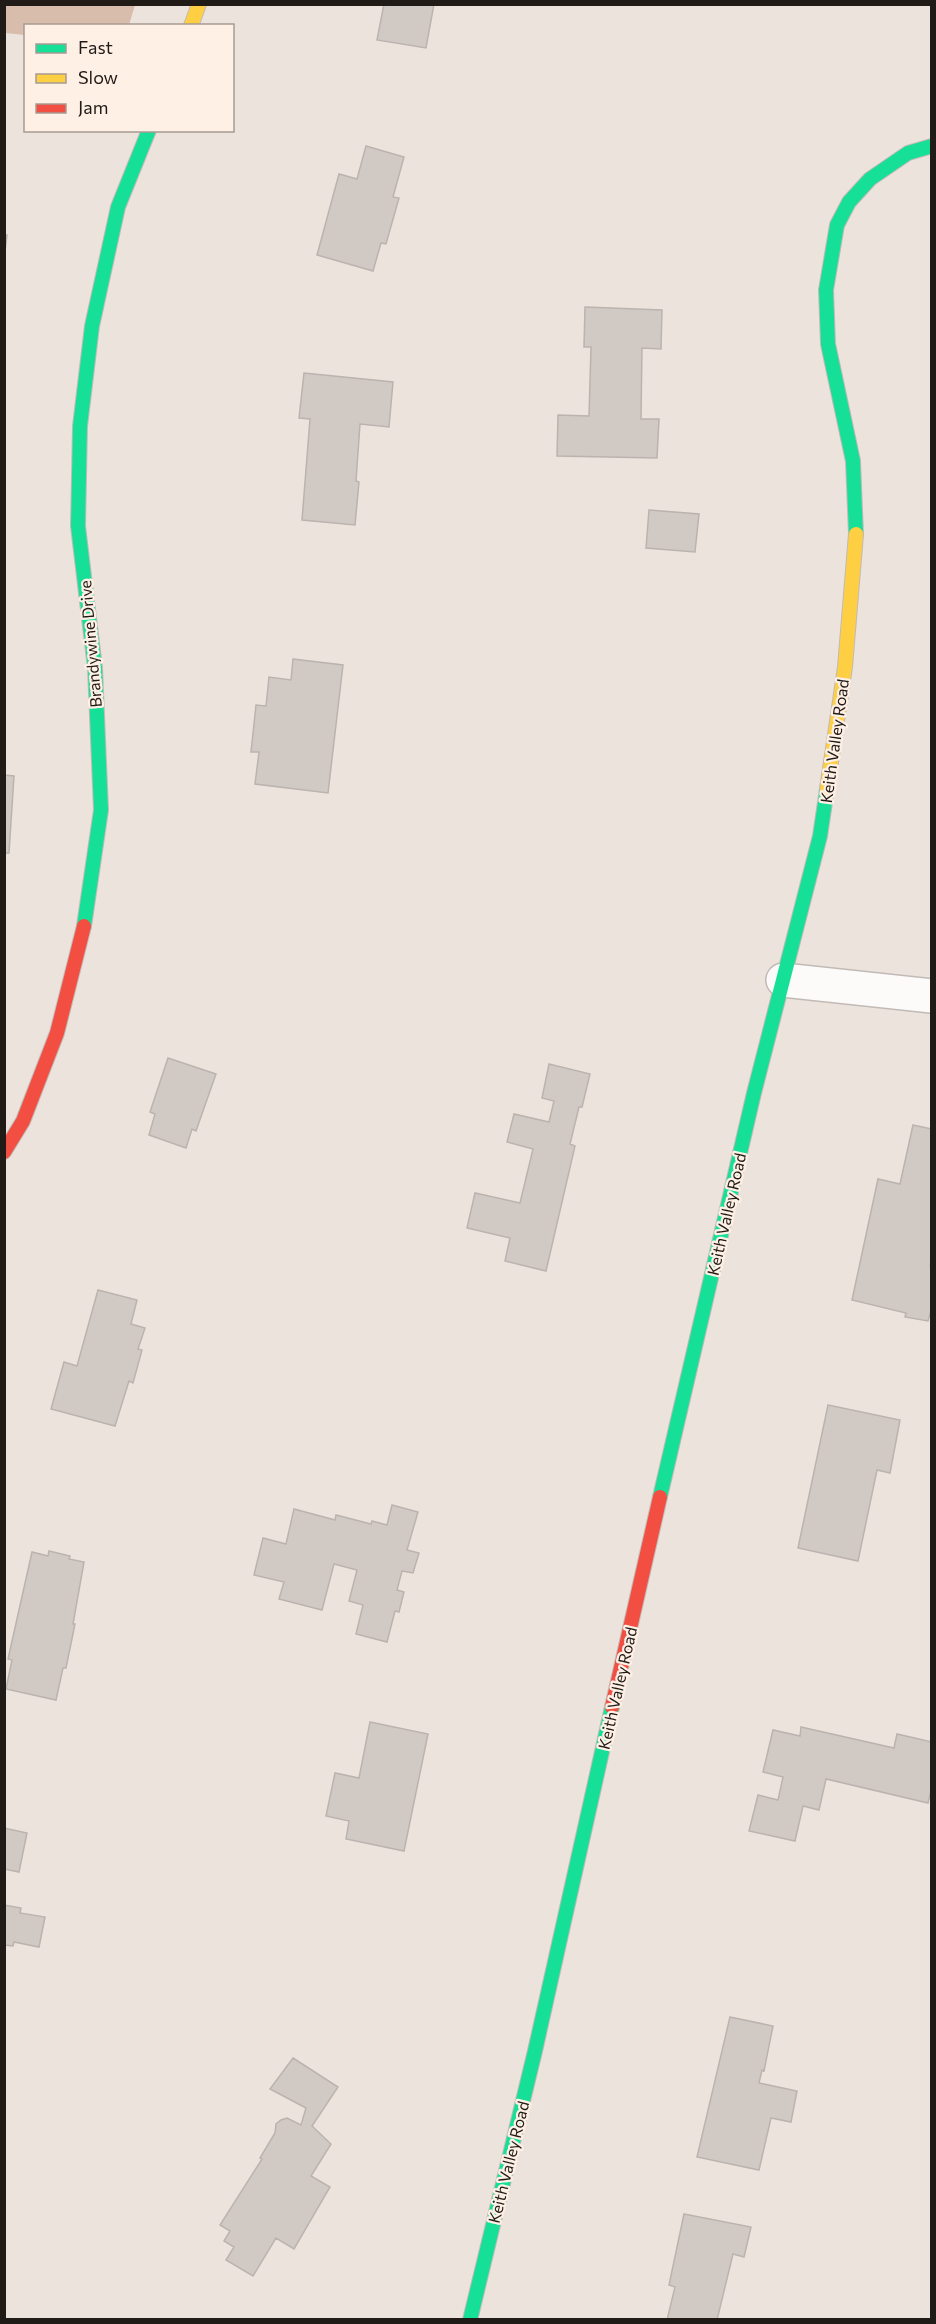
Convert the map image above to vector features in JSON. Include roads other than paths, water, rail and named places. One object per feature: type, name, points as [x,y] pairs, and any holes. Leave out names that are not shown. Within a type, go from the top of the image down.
[{"type":"street","points":[[192,24],[199,4]]},
{"type":"street","name":"Brandywine Drive","points":[[4,1152],[23,1121],[57,1033],[82,941],[98,848],[101,810],[95,668],[78,526],[80,426],[92,326],[118,207],[148,132]]},
{"type":"street","name":"Keith Valley Road","points":[[470,2319],[535,2051],[680,1407],[820,836],[845,667],[857,526],[853,461],[828,344],[826,290],[837,225],[849,202],[870,179],[908,153],[932,146]]},
{"type":"street","points":[[783,980],[932,996]]}]
